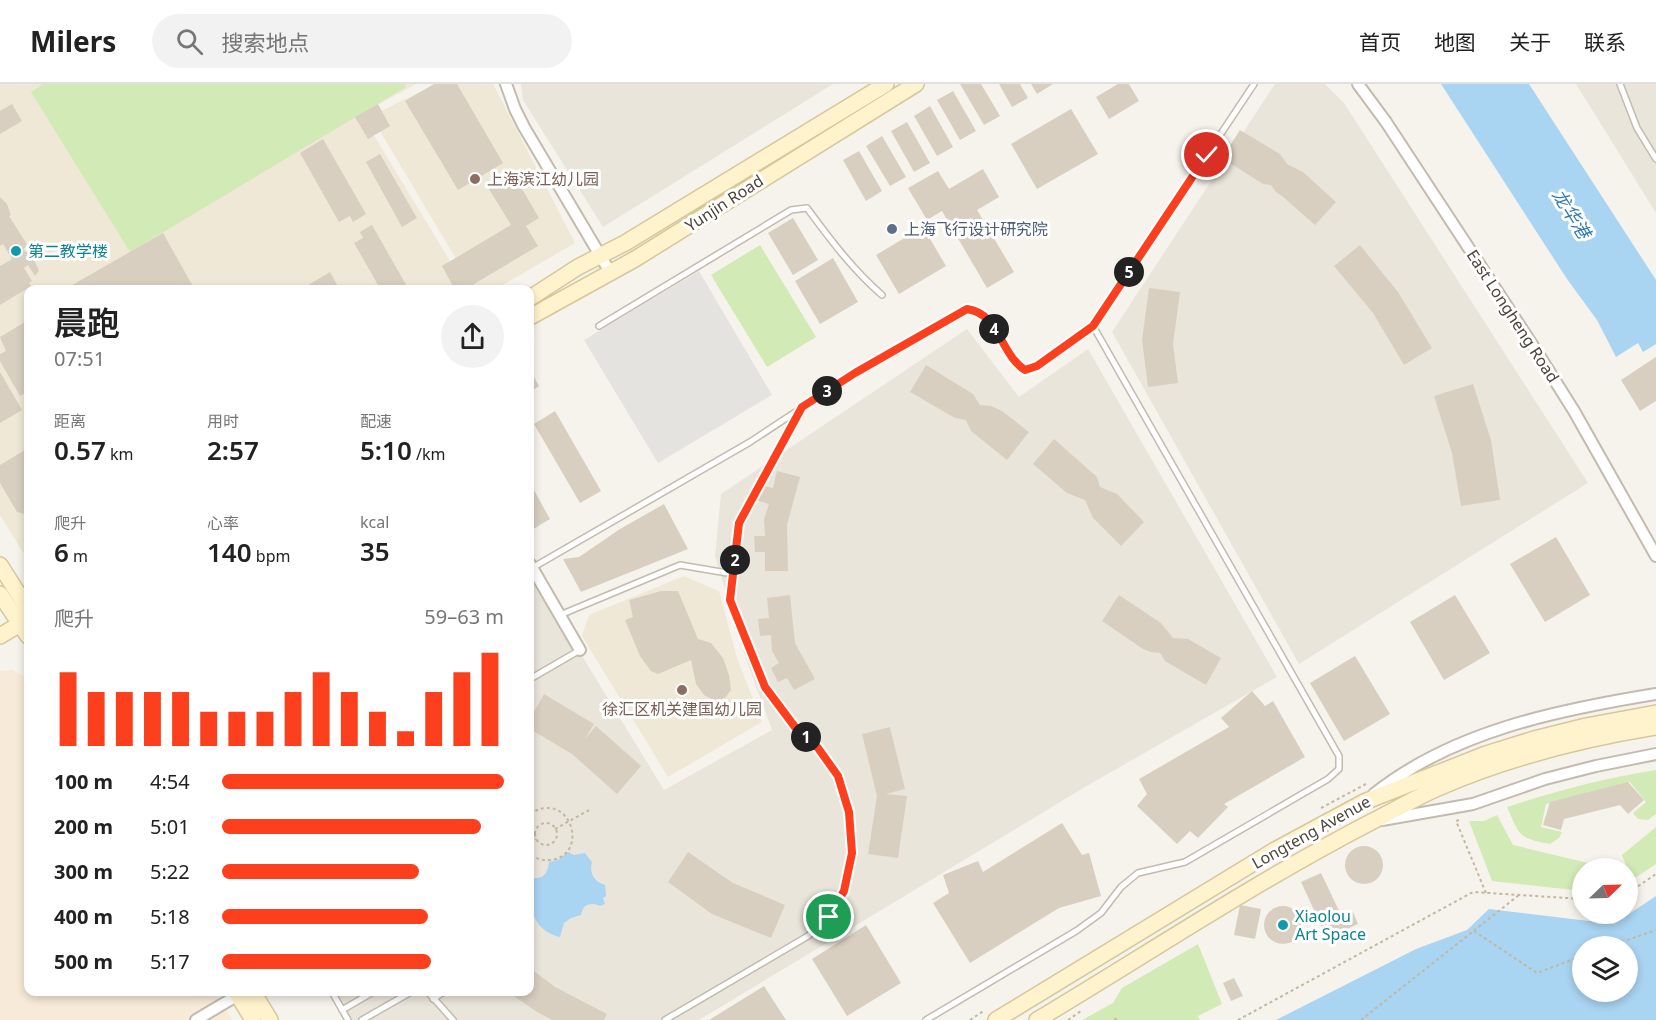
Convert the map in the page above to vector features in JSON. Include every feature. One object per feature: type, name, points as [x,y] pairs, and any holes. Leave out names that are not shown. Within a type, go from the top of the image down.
[{"type":"main road","name":"Yunjin Road","points":[[534,295],[578,267],[626,243],[886,84]]},
{"type":"main road","name":"Yunjin Road","points":[[534,315],[716,210],[783,165],[916,84]]},
{"type":"main road","points":[[0,565],[24,621]]},
{"type":"main road","points":[[0,594],[18,606]]},
{"type":"main road","points":[[0,636],[24,627]]},
{"type":"main road","name":"Longteng Avenue","points":[[1037,1020],[1286,868],[1488,761],[1534,739],[1586,726],[1656,713]]},
{"type":"main road","name":"Longteng Avenue","points":[[996,1020],[1275,850],[1364,802],[1488,761],[1656,727]]},
{"type":"main road","points":[[244,996],[253,1020]]},
{"type":"main road","points":[[246,996],[270,1020]]},
{"type":"street","points":[[506,84],[524,127],[610,272]]},
{"type":"street","name":"East Longheng Road","points":[[1358,84],[1386,122],[1537,352],[1574,411],[1656,556]]},
{"type":"street","points":[[534,571],[580,650]]},
{"type":"street","points":[[1364,802],[1406,771],[1456,744],[1540,718],[1656,694]]},
{"type":"street","points":[[1373,821],[1473,804],[1545,779],[1656,754]]},
{"type":"street","points":[[196,1020],[238,996]]},
{"type":"lane","points":[[534,564],[750,442],[855,373],[967,309],[979,310],[987,317],[1014,363],[1025,370],[1037,366],[1093,326],[1254,84]]},
{"type":"lane","points":[[1620,84],[1637,128],[1656,159]]},
{"type":"lane","points":[[599,326],[790,210],[807,208],[838,250],[882,295]]},
{"type":"lane","points":[[926,1020],[1076,931],[1101,913],[1121,886],[1138,873],[1185,862],[1328,779],[1339,770],[1339,756],[1093,326]]},
{"type":"lane","points":[[666,1020],[808,936],[829,917],[844,891],[852,853],[849,812],[838,776],[818,748],[795,727],[765,687],[730,600],[739,523],[802,407]]},
{"type":"lane","points":[[560,615],[680,565],[733,574]]},
{"type":"lane","points":[[534,677],[580,650]]},
{"type":"lane","points":[[334,996],[348,1020]]},
{"type":"lane","points":[[342,1010],[366,996]]},
{"type":"lane","points":[[362,1020],[404,996]]},
{"type":"lane","points":[[431,996],[453,1020]]},
{"type":"lane","points":[[433,999],[438,996]]},
{"type":"path","points":[[534,812],[546,808],[555,809],[569,820],[573,838],[570,847],[557,859],[540,860],[534,856]]},
{"type":"path","points":[[555,829],[591,809]]},
{"type":"path","points":[[1456,821],[1486,893]]},
{"type":"path","points":[[541,824],[548,824],[555,829],[556,837],[551,843],[545,844],[537,839],[536,830],[541,824]]},
{"type":"path","points":[[1638,886],[1656,874]]},
{"type":"path","points":[[1238,1020],[1473,892],[1572,898]]},
{"type":"path","points":[[1361,1020],[1519,895]]},
{"type":"path","points":[[1638,936],[1656,930]]},
{"type":"path","points":[[1474,931],[1536,972],[1572,959]]},
{"type":"path","points":[[1114,1019],[1120,1020]]},
{"type":"shaded area","points":[[0,84],[416,84],[361,114],[465,285],[24,285],[24,553],[0,515]]},
{"type":"shaded area","name":"上海滨江幼儿园","points":[[436,84],[493,84],[575,243],[503,285],[472,285],[371,116]]},
{"type":"shaded area","points":[[521,84],[833,84],[603,227],[523,100]]},
{"type":"shaded area","points":[[1275,84],[1325,84],[1344,103],[1588,483],[1299,664],[1112,332]]},
{"type":"shaded area","points":[[1576,84],[1656,84],[1656,213]]},
{"type":"shaded area","points":[[699,271],[772,395],[658,463],[584,340]]},
{"type":"shaded area","points":[[967,329],[1019,397],[1088,349],[1277,677],[1085,787],[699,1020],[348,1020],[334,996],[534,996],[534,571],[579,651],[664,790],[772,730],[745,656],[715,556],[721,494]]},
{"type":"shaded area","name":"徐汇区机关建国幼儿园","points":[[684,576],[719,591],[737,658],[762,722],[668,777],[582,636],[589,615]]},
{"type":"shaded area","points":[[13,670],[24,677],[24,996],[217,996],[232,1020],[0,1020],[0,671]]},
{"type":"green space","points":[[43,84],[405,84],[406,87],[130,252],[31,92]]},
{"type":"green space","points":[[760,245],[816,337],[767,367],[711,275]]},
{"type":"green space","points":[[1656,770],[1656,814],[1648,820],[1638,819],[1633,813],[1646,802],[1630,782],[1546,804],[1541,827],[1562,832],[1559,838],[1550,844],[1532,840],[1521,834],[1507,807],[1581,786]]},
{"type":"green space","points":[[1497,815],[1513,845],[1572,859],[1572,890],[1492,881],[1469,821],[1484,821]]},
{"type":"green space","points":[[1656,827],[1656,864],[1638,876],[1638,858],[1623,858],[1622,855]]},
{"type":"green space","points":[[1198,944],[1222,1004],[1198,1016],[1200,1020],[1082,1020],[1113,1003],[1122,988]]},
{"type":"water","name":"龙华港","points":[[1441,84],[1529,84],[1656,280],[1656,344],[1643,352],[1638,343],[1616,357],[1597,320],[1567,279]]},
{"type":"water","points":[[568,852],[574,855],[585,853],[592,862],[593,876],[605,885],[606,896],[603,898],[605,904],[588,905],[583,908],[581,915],[564,923],[560,937],[543,928],[534,916],[534,878],[544,876],[549,862],[558,860]]},
{"type":"water","points":[[1656,896],[1656,1020],[1276,1020],[1416,949],[1467,930],[1489,909],[1572,919],[1572,924],[1638,924],[1638,908]]},
{"type":"building","points":[[434,84],[457,84],[503,163],[458,190],[405,101]]},
{"type":"building","points":[[960,84],[981,84],[1000,116],[984,125]]},
{"type":"building","points":[[999,84],[1020,84],[1028,98],[1012,107]]},
{"type":"building","points":[[1031,84],[1053,84],[1037,94]]},
{"type":"building","points":[[1118,84],[1129,84],[1139,101],[1109,119],[1096,97]]},
{"type":"building","points":[[953,91],[976,131],[960,140],[937,100]]},
{"type":"building","points":[[12,104],[22,121],[0,134],[0,111]]},
{"type":"building","points":[[378,104],[390,126],[368,139],[355,117]]},
{"type":"building","points":[[930,106],[953,147],[937,156],[914,116]]},
{"type":"building","points":[[1071,109],[1098,154],[1037,189],[1011,144]]},
{"type":"building","points":[[907,122],[930,163],[914,172],[891,131]]},
{"type":"building","points":[[1240,130],[1280,154],[1287,164],[1303,172],[1336,202],[1315,225],[1276,192],[1271,185],[1263,184],[1222,158]]},
{"type":"building","points":[[882,136],[906,177],[890,186],[866,146]]},
{"type":"building","points":[[323,139],[366,214],[353,222],[350,216],[339,222],[300,153]]},
{"type":"building","points":[[859,151],[882,191],[866,201],[843,160]]},
{"type":"building","points":[[380,154],[417,218],[402,227],[366,162]]},
{"type":"building","points":[[983,169],[999,197],[977,210],[1014,272],[987,288],[942,211],[927,220],[908,188],[938,171],[949,189]]},
{"type":"building","points":[[514,175],[539,218],[526,226],[538,246],[472,285],[452,285],[442,266],[511,225],[489,189]]},
{"type":"building","name":"第二教学楼","points":[[0,197],[7,204],[11,215],[9,216],[28,246],[23,249],[26,252],[33,250],[38,254],[33,257],[39,271],[35,276],[28,265],[24,268],[32,281],[29,283],[30,285],[24,285],[24,290],[0,305],[0,266],[12,259],[3,244],[0,246]]},
{"type":"building","points":[[793,218],[818,260],[793,275],[768,233]]},
{"type":"building","points":[[372,225],[406,285],[378,285],[354,243],[363,238],[360,232]]},
{"type":"building","points":[[923,227],[946,266],[899,294],[876,255]]},
{"type":"building","points":[[163,233],[192,285],[72,285]]},
{"type":"building","points":[[1360,245],[1398,292],[1432,348],[1404,365],[1373,313],[1334,266]]},
{"type":"building","points":[[833,258],[858,302],[820,324],[795,281]]},
{"type":"building","points":[[330,272],[337,285],[308,285]]},
{"type":"building","points":[[1149,288],[1180,292],[1173,344],[1178,383],[1148,387],[1142,340]]},
{"type":"building","points":[[24,322],[24,394],[20,396],[0,361],[0,354],[6,351],[0,337]]},
{"type":"building","points":[[1656,357],[1656,401],[1640,411],[1621,380]]},
{"type":"building","points":[[926,365],[973,394],[980,405],[991,406],[1002,411],[1029,432],[1007,460],[971,431],[966,420],[955,418],[910,392]]},
{"type":"building","points":[[0,372],[22,410],[0,423]]},
{"type":"building","points":[[534,377],[539,386],[534,389]]},
{"type":"building","points":[[1473,384],[1491,440],[1500,500],[1461,506],[1452,453],[1434,396]]},
{"type":"building","points":[[555,411],[601,491],[580,503],[534,424]]},
{"type":"building","points":[[1054,439],[1097,477],[1100,487],[1117,494],[1144,522],[1121,546],[1093,518],[1085,500],[1067,493],[1033,464]]},
{"type":"building","points":[[24,450],[24,514],[17,512],[0,483],[0,465]]},
{"type":"building","points":[[777,471],[800,477],[787,525],[788,571],[765,571],[765,552],[755,552],[754,536],[765,536],[764,519],[769,504],[756,500],[760,485],[773,488]]},
{"type":"building","points":[[534,490],[550,519],[534,529]]},
{"type":"building","points":[[664,504],[688,549],[581,592],[563,559],[579,557],[620,529]]},
{"type":"building","points":[[1556,537],[1590,595],[1545,622],[1510,564]]},
{"type":"building","points":[[661,591],[678,591],[698,639],[711,643],[723,658],[731,690],[725,698],[715,701],[704,695],[696,684],[691,660],[658,674],[651,671],[640,656],[625,620],[633,617],[629,600]]},
{"type":"building","points":[[790,595],[795,643],[815,679],[794,690],[787,678],[778,682],[771,668],[779,663],[772,651],[771,635],[760,636],[758,619],[769,618],[767,598]]},
{"type":"building","points":[[1119,595],[1161,623],[1173,638],[1188,639],[1221,658],[1206,685],[1165,661],[1160,653],[1143,649],[1102,621]]},
{"type":"building","points":[[1455,595],[1490,653],[1444,680],[1410,622]]},
{"type":"building","points":[[1355,656],[1390,714],[1344,741],[1310,683]]},
{"type":"building","points":[[1252,691],[1265,706],[1273,701],[1305,757],[1224,804],[1228,807],[1198,838],[1190,831],[1177,844],[1137,806],[1147,794],[1139,779],[1229,727],[1221,718]]},
{"type":"building","points":[[544,694],[594,724],[585,739],[596,726],[641,766],[617,794],[572,754],[534,731],[534,712]]},
{"type":"building","points":[[890,727],[905,789],[886,794],[907,796],[898,858],[868,854],[877,796],[862,734]]},
{"type":"building","points":[[1628,782],[1644,800],[1628,814],[1620,805],[1564,819],[1561,830],[1543,825],[1550,802]]},
{"type":"building","points":[[1062,823],[1082,855],[1089,853],[1101,896],[1059,908],[970,963],[933,903],[949,893],[943,875],[978,861],[983,872]]},
{"type":"building","points":[[1364,846],[1377,852],[1383,865],[1377,878],[1364,884],[1351,878],[1345,865],[1351,852]]},
{"type":"building","points":[[688,852],[733,883],[785,905],[771,938],[712,914],[668,882]]},
{"type":"building","points":[[1321,873],[1342,917],[1353,912],[1358,924],[1327,938],[1301,882]]},
{"type":"building","points":[[1240,905],[1261,909],[1255,939],[1234,935]]},
{"type":"building","name":"Xiaolou Art Space","points":[[1283,906],[1296,912],[1302,925],[1296,938],[1283,944],[1270,938],[1264,925],[1270,912]]},
{"type":"building","points":[[866,925],[901,983],[847,1016],[812,959]]},
{"type":"building","points":[[534,971],[555,987],[607,1014],[604,1020],[552,1020],[514,996],[534,996]]},
{"type":"building","points":[[1234,978],[1243,996],[1231,1001],[1223,983]]},
{"type":"building","points":[[764,986],[786,1020],[709,1020]]},
{"type":"place","name":"上海滨江幼儿园","points":[[475,179]]},
{"type":"place","name":"上海飞行设计研究院","points":[[892,229]]},
{"type":"place","name":"第二教学楼","points":[[16,251]]},
{"type":"place","name":"徐汇区机关建国幼儿园","points":[[682,690]]},
{"type":"place","name":"Xiaolou Art Space","points":[[1283,925]]},
{"type":"route","points":[[829,917],[844,891],[852,853],[849,812],[838,776],[818,748],[795,727],[765,687],[730,600],[739,523],[802,407],[855,373],[967,309],[979,310],[987,317],[1014,363],[1025,370],[1037,366],[1093,326],[1207,155]]}]
